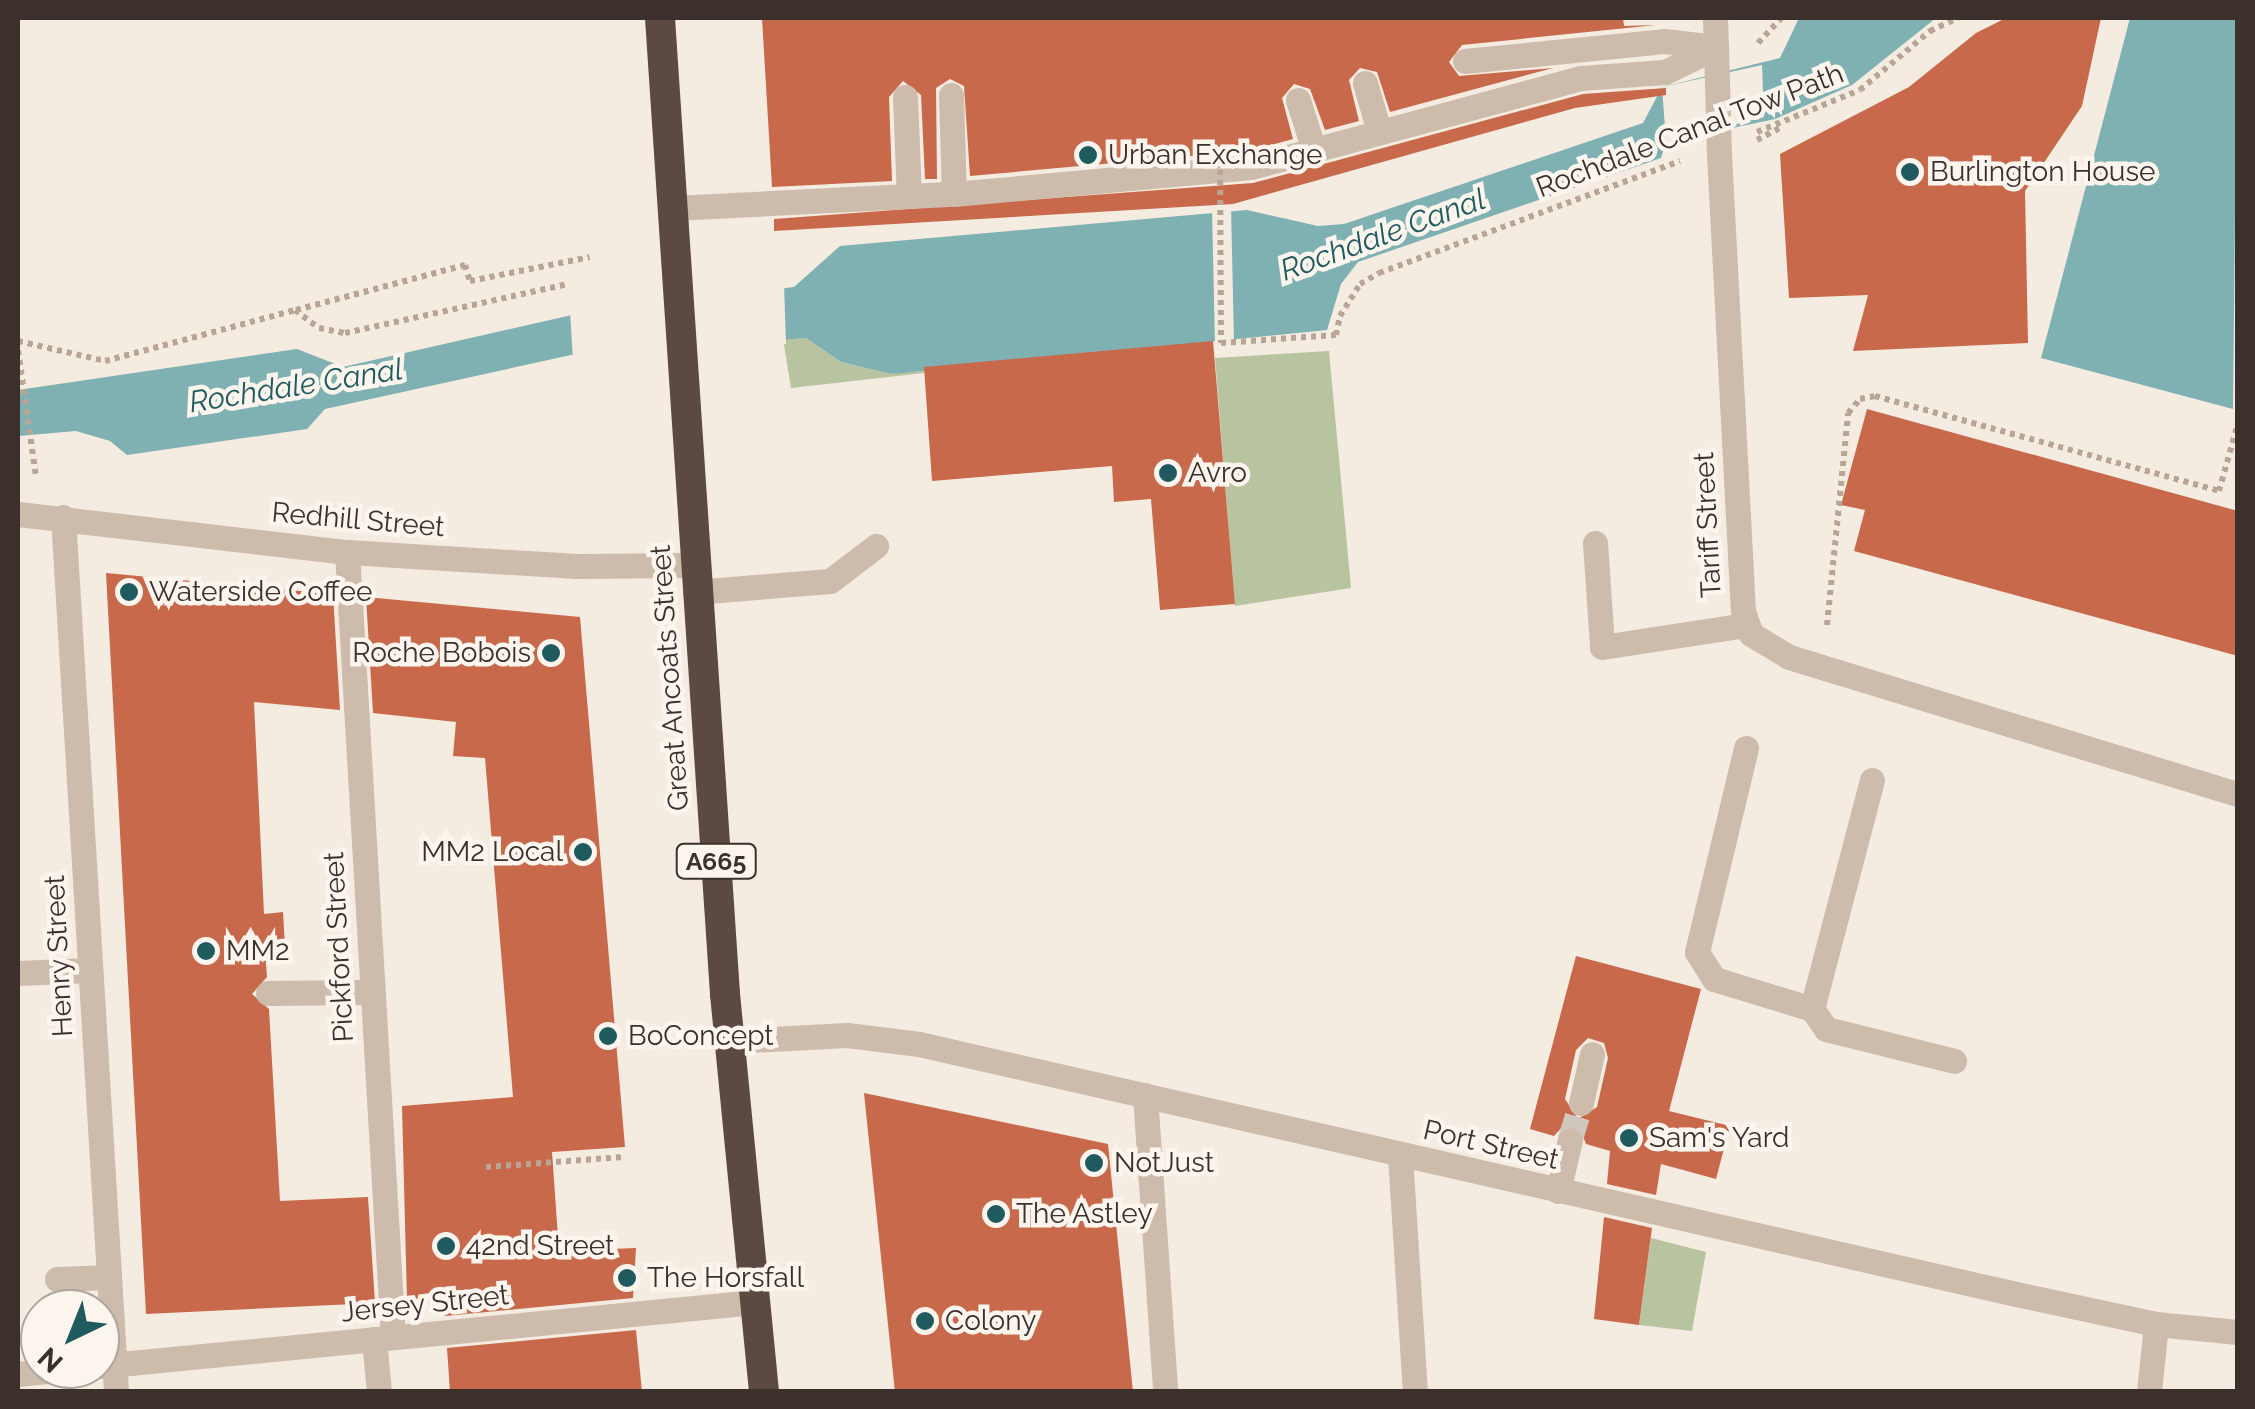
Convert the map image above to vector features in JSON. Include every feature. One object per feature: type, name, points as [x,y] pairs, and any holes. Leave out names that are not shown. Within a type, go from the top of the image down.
[{"type":"highway","name":"Great Ancoats Street","points":[[660,18],[695,578],[730,1041],[764,1392]]},
{"type":"street","name":"Tariff Street","points":[[1715,18],[1730,146],[1746,625],[1771,650],[2238,794]]},
{"type":"street","points":[[1465,61],[1664,41],[1716,47]]},
{"type":"street","points":[[674,208],[954,194],[1251,168],[1580,78],[1665,72],[1716,47]]},
{"type":"street","points":[[1364,83],[1379,131]]},
{"type":"street","points":[[951,95],[954,194]]},
{"type":"street","points":[[905,97],[910,195]]},
{"type":"street","points":[[1298,100],[1314,150]]},
{"type":"street","name":"Redhill Street","points":[[18,514],[347,552],[577,566],[695,578],[830,582],[876,546]]},
{"type":"street","name":"Henry Street","points":[[63,517],[108,1289]]},
{"type":"street","points":[[1595,544],[1602,648],[1746,625]]},
{"type":"street","name":"Pickford Street","points":[[347,552],[384,1338],[379,1392]]},
{"type":"street","points":[[1746,748],[1697,952],[1714,979],[1812,1009],[1826,1029],[1954,1062]]},
{"type":"street","points":[[1812,1009],[1872,780]]},
{"type":"street","points":[[18,973],[89,970]]},
{"type":"street","points":[[268,993],[370,992]]},
{"type":"street","name":"Port Street","points":[[730,1041],[847,1035],[919,1044],[2156,1324],[2238,1332]]},
{"type":"street","points":[[1581,1104],[1592,1054]]},
{"type":"street","points":[[1145,1095],[1164,1392]]},
{"type":"street","points":[[1558,1191],[1570,1140]]},
{"type":"street","points":[[1400,1155],[1415,1392]]},
{"type":"street","points":[[57,1280],[108,1277]]},
{"type":"street","name":"Jersey Street","points":[[120,1364],[755,1302]]},
{"type":"street","points":[[2149,1392],[2156,1324]]},
{"type":"path","name":"Rochdale Canal Tow Path","points":[[1730,146],[1860,90],[1930,31],[1958,18]]},
{"type":"path","name":"Rochdale Canal Tow Path","points":[[1220,150],[1221,343],[1336,335],[1340,316],[1360,284],[1379,273],[1690,158]]},
{"type":"path","points":[[18,341],[105,360],[465,265],[470,281],[590,258]]},
{"type":"path","points":[[295,310],[320,328],[346,333],[568,284]]},
{"type":"path","points":[[18,350],[36,466]]},
{"type":"path","points":[[1822,667],[1848,413],[1860,399],[1875,396],[2219,490],[2238,423]]},
{"type":"path","points":[[486,1166],[623,1157]]},
{"type":"green space","points":[[806,338],[841,362],[891,374],[924,367],[924,373],[791,388],[783,339]]},
{"type":"green space","points":[[1329,351],[1351,588],[1235,606],[1215,358]]},
{"type":"green space","points":[[1651,1238],[1706,1252],[1692,1331],[1639,1325]]},
{"type":"water","name":"Rochdale Canal","points":[[1799,18],[1936,18],[1852,85],[1775,119],[1666,142],[1661,158],[1358,262],[1341,284],[1327,330],[891,374],[841,362],[806,338],[571,355],[325,409],[307,429],[127,455],[110,441],[76,431],[18,436],[18,390],[297,349],[343,367],[572,315],[794,287],[840,246],[1247,210],[1318,226],[1344,224],[1643,123],[1662,87],[1780,58]]},
{"type":"water","points":[[2130,18],[2237,18],[2233,409],[2041,358]]},
{"type":"pier","points":[[1762,65],[1764,117],[1666,142],[1662,87]]},
{"type":"pier","points":[[1231,206],[1234,343],[1215,346],[1212,208]]},
{"type":"pier","points":[[784,284],[786,344],[573,360],[570,311]]},
{"type":"building","points":[[762,18],[1623,18],[1624,26],[1656,25],[1462,45],[1449,62],[1459,76],[1553,68],[1390,112],[1377,72],[1360,68],[1349,80],[1359,121],[1325,130],[1310,89],[1294,84],[1282,98],[1293,139],[1248,151],[970,176],[964,86],[950,79],[936,88],[937,179],[925,179],[921,95],[903,81],[889,97],[892,181],[772,187]]},
{"type":"building","name":"Burlington House","points":[[2006,18],[2101,18],[2082,106],[2025,191],[2028,343],[1853,351],[1868,295],[1789,298],[1780,154],[1909,87],[1976,33]]},
{"type":"building","points":[[1666,88],[1666,95],[1575,108],[1233,204],[774,231],[774,219],[1253,183],[1583,94]]},
{"type":"building","name":"Avro","points":[[1213,341],[1235,604],[1160,610],[1151,499],[1114,502],[1112,466],[932,481],[924,367]]},
{"type":"building","points":[[1867,409],[2238,511],[2238,656],[1854,551],[1865,510],[1841,505]]},
{"type":"building","name":"MM2","points":[[106,573],[333,594],[340,710],[254,702],[264,914],[283,912],[286,963],[266,964],[267,977],[252,994],[269,1009],[280,1201],[368,1197],[375,1303],[146,1314]]},
{"type":"building","points":[[366,597],[580,617],[625,1147],[552,1152],[559,1251],[636,1248],[633,1298],[445,1316],[444,1300],[407,1301],[402,1106],[513,1097],[485,758],[453,756],[456,722],[373,713]]},
{"type":"building","points":[[1576,956],[1701,989],[1669,1111],[1730,1126],[1716,1179],[1661,1164],[1656,1195],[1607,1184],[1610,1151],[1586,1144],[1580,1128],[1564,1125],[1554,1136],[1530,1129]],"holes":[[[1588,1038],[1604,1043],[1608,1058],[1597,1107],[1578,1119],[1565,1099],[1576,1050]]]},
{"type":"building","name":"The Astley","points":[[864,1093],[1108,1144],[1133,1392],[895,1392]]},
{"type":"building","points":[[1604,1217],[1652,1228],[1639,1325],[1594,1319]]},
{"type":"building","points":[[636,1330],[642,1392],[450,1392],[447,1348]]},
{"type":"tunnel","points":[[1570,1140],[1581,1103]]},
{"type":"place","name":"Urban Exchange","points":[[1088,155]]},
{"type":"place","name":"Burlington House","points":[[1910,172]]},
{"type":"place","name":"Avro","points":[[1168,473]]},
{"type":"place","name":"Waterside Coffee","points":[[129,592]]},
{"type":"place","name":"Roche Bobois","points":[[551,653]]},
{"type":"place","name":"MM2 Local","points":[[583,852]]},
{"type":"place","name":"MM2","points":[[206,951]]},
{"type":"place","name":"BoConcept","points":[[608,1036]]},
{"type":"place","name":"Sam's Yard","points":[[1629,1138]]},
{"type":"place","name":"NotJust","points":[[1094,1163]]},
{"type":"place","name":"The Astley","points":[[996,1214]]},
{"type":"place","name":"42nd Street","points":[[446,1246]]},
{"type":"place","name":"The Horsfall","points":[[627,1278]]},
{"type":"place","name":"Colony","points":[[925,1321]]}]
